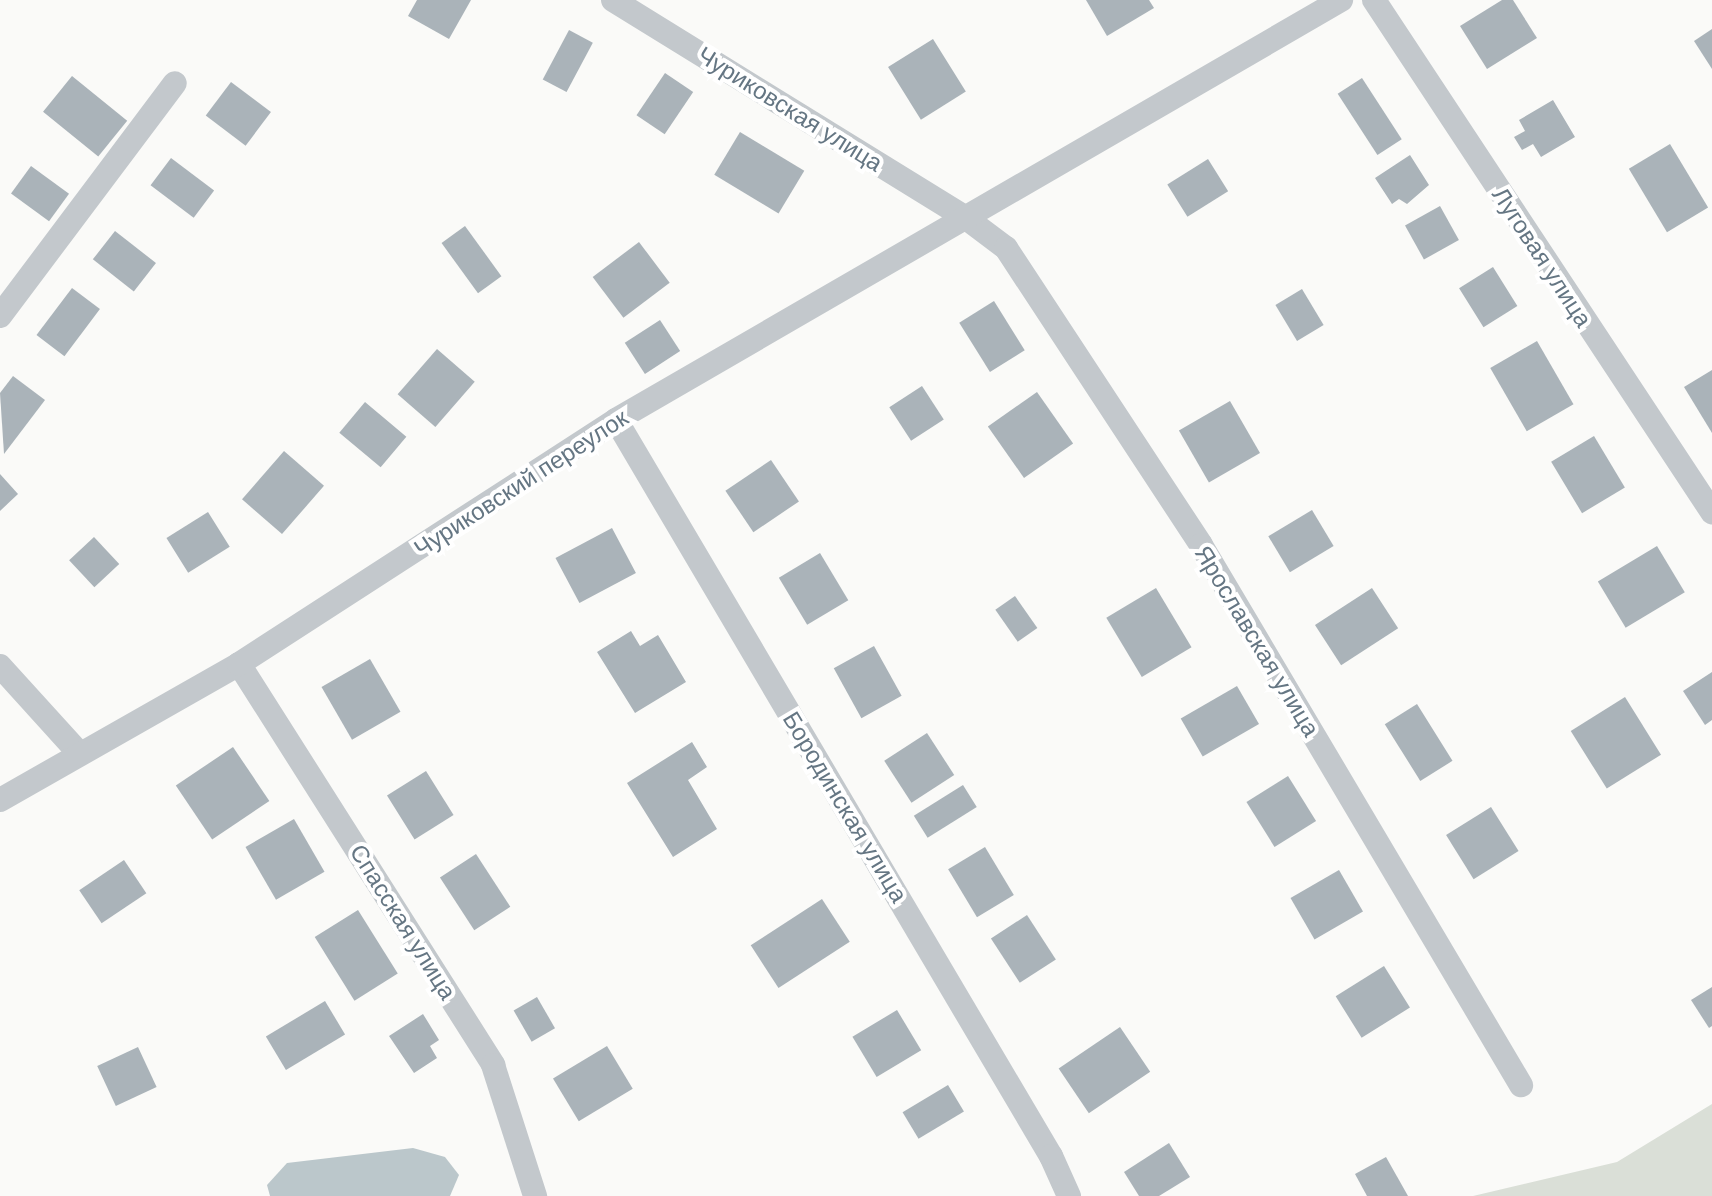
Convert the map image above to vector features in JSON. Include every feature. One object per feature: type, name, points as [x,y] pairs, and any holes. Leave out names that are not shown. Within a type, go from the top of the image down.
[{"type":"street","name":"Чуриковская улица","points":[[613,0],[966,218]]},
{"type":"street","name":"Чуриковский переулок","points":[[0,800],[239,664],[616,420],[1341,0]]},
{"type":"street","name":"Луговая улица","points":[[1374,0],[1712,512]]},
{"type":"street","points":[[0,316],[175,83]]},
{"type":"street","name":"Ярославская улица","points":[[966,218],[1006,248],[1201,545],[1521,1085]]},
{"type":"street","name":"Бородинская улица","points":[[616,420],[1051,1156],[1069,1196]]},
{"type":"street","name":"Спасская улица","points":[[239,664],[493,1065],[535,1196]]},
{"type":"street","points":[[0,666],[79,753]]},
{"type":"shaded area","points":[[1712,1104],[1712,1196],[1473,1196],[1617,1162]]},
{"type":"shaded area","points":[[413,1148],[445,1157],[459,1175],[450,1196],[270,1196],[267,1185],[287,1163]]},
{"type":"building","points":[[417,0],[471,0],[449,39],[408,16]]},
{"type":"building","points":[[1086,0],[1149,0],[1154,8],[1107,36]]},
{"type":"building","points":[[1502,0],[1513,0],[1537,38],[1487,69],[1460,26]]},
{"type":"building","points":[[1712,29],[1712,69],[1694,41]]},
{"type":"building","points":[[569,30],[593,43],[567,92],[543,79]]},
{"type":"building","points":[[933,39],[966,92],[921,120],[888,67]]},
{"type":"building","points":[[665,73],[693,92],[665,134],[636,115]]},
{"type":"building","points":[[72,76],[127,121],[98,156],[43,112]]},
{"type":"building","points":[[1362,78],[1402,139],[1377,155],[1338,94]]},
{"type":"building","points":[[231,82],[271,112],[246,146],[206,116]]},
{"type":"building","points":[[1553,100],[1575,137],[1541,157],[1533,144],[1522,150],[1514,137],[1525,131],[1519,120]]},
{"type":"building","points":[[740,132],[804,171],[779,213],[714,175]]},
{"type":"building","points":[[1670,144],[1708,207],[1667,232],[1629,169]]},
{"type":"building","points":[[1410,155],[1429,185],[1407,204],[1399,199],[1392,204],[1375,178]]},
{"type":"building","points":[[171,158],[214,190],[194,218],[151,185]]},
{"type":"building","points":[[1208,159],[1228,191],[1187,217],[1167,184]]},
{"type":"building","points":[[31,166],[69,194],[49,221],[11,194]]},
{"type":"building","points":[[1440,206],[1459,240],[1424,260],[1405,225]]},
{"type":"building","points":[[465,226],[501,276],[478,293],[442,243]]},
{"type":"building","points":[[115,231],[156,263],[134,291],[93,259]]},
{"type":"building","points":[[639,242],[670,283],[623,318],[593,277]]},
{"type":"building","points":[[1493,267],[1517,306],[1483,327],[1459,288]]},
{"type":"building","points":[[72,288],[100,309],[64,356],[36,335]]},
{"type":"building","points":[[1302,289],[1324,325],[1297,341],[1275,305]]},
{"type":"building","points":[[994,301],[1025,350],[990,372],[959,323]]},
{"type":"building","points":[[660,320],[680,351],[645,374],[625,343]]},
{"type":"building","points":[[1537,341],[1574,404],[1527,431],[1490,368]]},
{"type":"building","points":[[437,349],[475,382],[435,427],[398,394]]},
{"type":"building","points":[[1712,370],[1712,433],[1684,387]]},
{"type":"building","points":[[13,376],[45,400],[4,454],[0,393]]},
{"type":"building","points":[[922,386],[944,420],[911,441],[889,407]]},
{"type":"building","points":[[1037,392],[1073,444],[1024,478],[988,426]]},
{"type":"building","points":[[1230,401],[1260,453],[1209,482],[1179,430]]},
{"type":"building","points":[[365,402],[406,437],[381,467],[339,433]]},
{"type":"building","points":[[1594,436],[1625,487],[1582,513],[1551,462]]},
{"type":"building","points":[[284,451],[324,486],[282,534],[242,499]]},
{"type":"building","points":[[771,460],[799,501],[753,532],[725,491]]},
{"type":"building","points":[[0,474],[18,494],[0,511]]},
{"type":"building","points":[[1312,510],[1334,546],[1290,572],[1268,536]]},
{"type":"building","points":[[208,512],[230,547],[188,573],[166,538]]},
{"type":"building","points":[[612,528],[636,573],[579,603],[555,558]]},
{"type":"building","points":[[94,537],[119,564],[94,587],[69,560]]},
{"type":"building","points":[[1657,546],[1685,592],[1626,628],[1598,582]]},
{"type":"building","points":[[820,553],[848,600],[807,625],[779,578]]},
{"type":"building","points":[[1156,588],[1192,647],[1142,677],[1106,618]]},
{"type":"building","points":[[1372,588],[1398,628],[1341,665],[1315,625]]},
{"type":"building","points":[[1015,596],[1037,628],[1018,642],[995,610]]},
{"type":"building","points":[[631,631],[640,646],[658,635],[686,682],[635,713],[597,652]]},
{"type":"building","points":[[874,646],[902,696],[861,718],[834,668]]},
{"type":"building","points":[[370,659],[401,712],[352,740],[322,687]]},
{"type":"building","points":[[1712,672],[1712,720],[1705,725],[1683,691]]},
{"type":"building","points":[[1237,686],[1259,724],[1203,757],[1181,718]]},
{"type":"building","points":[[1625,697],[1661,755],[1607,789],[1571,731]]},
{"type":"building","points":[[1417,704],[1453,761],[1420,781],[1385,724]]},
{"type":"building","points":[[927,733],[954,775],[911,803],[884,761]]},
{"type":"building","points":[[692,742],[707,767],[688,780],[717,829],[673,857],[627,783]]},
{"type":"building","points":[[233,747],[269,801],[212,839],[176,786]]},
{"type":"building","points":[[426,771],[454,815],[415,839],[387,795]]},
{"type":"building","points":[[1288,776],[1316,821],[1275,847],[1246,802]]},
{"type":"building","points":[[963,785],[977,807],[928,838],[914,816]]},
{"type":"building","points":[[1491,807],[1519,851],[1474,879],[1446,835]]},
{"type":"building","points":[[294,819],[324,872],[276,900],[246,847]]},
{"type":"building","points":[[985,847],[1014,895],[977,917],[948,869]]},
{"type":"building","points":[[476,854],[510,907],[474,930],[440,877]]},
{"type":"building","points":[[124,860],[146,893],[102,923],[79,890]]},
{"type":"building","points":[[1339,870],[1363,912],[1315,940],[1291,898]]},
{"type":"building","points":[[822,899],[850,942],[778,988],[751,945]]},
{"type":"building","points":[[358,910],[398,974],[354,1001],[315,937]]},
{"type":"building","points":[[1027,915],[1056,959],[1020,983],[991,938]]},
{"type":"building","points":[[1384,966],[1410,1008],[1362,1038],[1336,996]]},
{"type":"building","points":[[1712,987],[1712,1026],[1709,1028],[1691,1000]]},
{"type":"building","points":[[537,997],[555,1028],[532,1042],[514,1010]]},
{"type":"building","points":[[325,1001],[345,1034],[286,1070],[266,1037]]},
{"type":"building","points":[[897,1010],[921,1050],[877,1077],[852,1037]]},
{"type":"building","points":[[423,1014],[439,1040],[430,1046],[437,1058],[414,1073],[389,1036]]},
{"type":"building","points":[[1120,1027],[1150,1072],[1089,1113],[1059,1068]]},
{"type":"building","points":[[607,1046],[633,1089],[579,1121],[553,1078]]},
{"type":"building","points":[[138,1047],[157,1087],[116,1106],[97,1066]]},
{"type":"building","points":[[948,1085],[964,1112],[919,1139],[903,1112]]},
{"type":"building","points":[[1169,1143],[1190,1177],[1159,1196],[1139,1196],[1124,1172]]},
{"type":"building","points":[[1386,1157],[1408,1196],[1367,1196],[1355,1174]]}]
